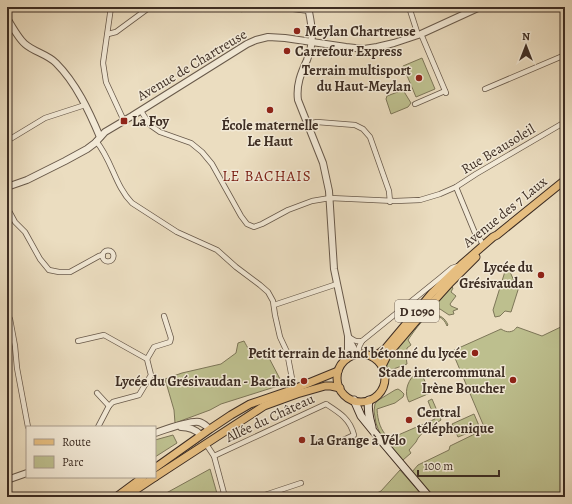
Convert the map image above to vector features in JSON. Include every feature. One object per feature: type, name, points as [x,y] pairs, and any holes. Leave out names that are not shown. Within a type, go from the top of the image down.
[{"type":"main road","name":"Avenue des 7 Laux","points":[[374,357],[386,349],[432,294],[461,264],[565,180]]},
{"type":"main road","name":"D 1090","points":[[382,366],[388,354],[451,282],[495,239],[497,235]]},
{"type":"main road","points":[[359,354],[369,355],[374,357],[382,366],[385,373],[384,386],[380,393],[373,398],[362,402],[354,400],[346,396],[340,388],[337,377],[338,371],[349,357],[359,354]]},
{"type":"main road","points":[[156,467],[201,434],[250,404],[294,389],[338,371]]},
{"type":"main road","points":[[156,476],[264,406],[312,389],[325,386],[340,388]]},
{"type":"main road","points":[[354,400],[361,416],[429,497]]},
{"type":"main road","points":[[369,400],[368,415],[374,432]]},
{"type":"main road","points":[[209,442],[210,429]]},
{"type":"main road","points":[[201,434],[209,442]]},
{"type":"main road","points":[[116,497],[142,478]]},
{"type":"main road","points":[[125,497],[154,478]]},
{"type":"street","points":[[111,7],[103,63],[106,82],[124,121]]},
{"type":"street","points":[[108,34],[116,32],[150,7]]},
{"type":"street","points":[[241,7],[242,9],[245,7]]},
{"type":"street","points":[[289,7],[293,9],[309,9],[311,22],[310,51],[299,81],[297,92],[298,100],[323,163],[327,179],[330,198],[334,269],[348,336],[354,350],[359,354]]},
{"type":"street","points":[[409,7],[419,34],[445,92],[415,104]]},
{"type":"street","name":"Avenue de Chartreuse","points":[[7,187],[27,180],[87,149],[105,132],[247,44],[256,40],[268,37],[285,38],[364,49],[394,43],[419,34],[480,7]]},
{"type":"street","points":[[7,18],[24,43],[50,57],[69,79],[85,105],[98,139],[120,188],[127,199],[177,232],[217,250],[268,292],[273,301],[280,337],[288,352],[294,389]]},
{"type":"street","points":[[485,89],[565,55]]},
{"type":"street","points":[[7,140],[45,118],[85,105]]},
{"type":"street","points":[[141,111],[150,125],[160,132],[191,143],[202,152],[212,164],[241,216],[247,224],[254,227],[288,210],[312,201],[330,198],[390,202],[420,200],[456,187]]},
{"type":"street","points":[[307,124],[317,122],[355,125],[363,129],[370,137],[389,191],[390,202]]},
{"type":"street","name":"Rue Beausoleil","points":[[483,246],[478,235],[475,233],[456,187],[565,122]]},
{"type":"street","points":[[7,196],[9,211],[15,222],[25,232],[40,260],[49,270],[70,272],[103,255]]},
{"type":"street","name":"Avenue des 7 Laux","points":[[362,341],[444,274],[461,264]]},
{"type":"street","points":[[274,305],[337,284]]},
{"type":"street","points":[[99,426],[109,406],[113,402],[140,395],[151,375],[147,358],[154,347],[170,342],[171,338],[164,316]]},
{"type":"street","points":[[10,318],[16,346],[18,368],[28,426]]},
{"type":"street","points":[[78,341],[104,335],[147,358]]},
{"type":"street","points":[[348,336],[352,340],[358,342],[362,341],[359,347],[359,354]]},
{"type":"street","points":[[347,359],[348,336]]},
{"type":"street","points":[[97,393],[109,406]]},
{"type":"street","name":"Allée du Château","points":[[213,455],[326,404],[349,421],[352,428],[354,435],[339,442]]},
{"type":"street","points":[[156,433],[190,422],[198,422],[210,429]]},
{"type":"street","points":[[174,427],[189,427],[201,434]]},
{"type":"street","points":[[209,442],[225,497]]},
{"type":"street","points":[[7,480],[26,473]]},
{"type":"street","points":[[259,497],[301,483]]},
{"type":"green space","name":"Terrain multisport du Haut-Meylan","points":[[422,58],[435,89],[416,97],[403,66]]},
{"type":"green space","points":[[403,90],[411,103],[408,107],[391,114],[386,99],[387,96]]},
{"type":"green space","points":[[507,265],[518,290],[511,312],[505,311],[500,316],[495,317],[493,310]]},
{"type":"green space","points":[[451,286],[453,288],[451,292],[456,296],[450,304],[458,309],[453,311],[454,314],[449,315],[440,309],[430,309]]},
{"type":"green space","points":[[434,314],[439,316],[446,321],[448,325],[447,326],[440,317],[427,317],[418,326],[408,340],[411,345],[407,348],[407,364],[388,371],[387,361],[389,358],[423,319],[428,315]]},
{"type":"green space","points":[[565,325],[565,497],[432,497],[412,472],[418,465],[449,450],[450,446],[485,429],[452,351],[501,329],[510,332],[517,327],[542,336]]},
{"type":"green space","points":[[244,341],[248,349],[255,355],[268,356],[280,379],[281,385],[221,404],[210,410],[175,423],[174,410],[165,379],[182,373],[221,364],[236,353],[238,343]]},
{"type":"green space","points":[[419,375],[423,377],[430,393],[409,402],[406,392],[409,382],[413,376]]},
{"type":"green space","points":[[398,389],[404,394],[403,397],[395,403],[377,409],[380,425],[383,432],[389,439],[435,419],[428,401],[432,399],[441,420],[425,430],[409,450],[411,453],[403,460],[381,437],[374,411],[377,401]]},
{"type":"green space","points":[[474,414],[480,428],[458,437],[452,424]]},
{"type":"green space","points":[[173,435],[177,443],[156,456],[156,440]]},
{"type":"green space","points":[[210,469],[218,497],[159,497]]},
{"type":"green space","points":[[400,470],[424,497],[369,497],[381,491]]},
{"type":"place","name":"Meylan Chartreuse","points":[[297,31]]},
{"type":"place","name":"Carrefour Express","points":[[287,51]]},
{"type":"place","name":"Terrain multisport du Haut-Meylan","points":[[419,78]]},
{"type":"place","name":"École maternelle Le Haut","points":[[270,110]]},
{"type":"place","name":"La Foy","points":[[124,121]]},
{"type":"place","name":"Lycée du Grésivaudan","points":[[541,275]]},
{"type":"place","name":"Petit terrain de hand bétonné du lycée","points":[[475,353]]},
{"type":"place","name":"Stade intercommunal Irène Boucher","points":[[513,380]]},
{"type":"place","name":"Lycée du Grésivaudan - Bachais","points":[[304,381]]},
{"type":"place","name":"Central téléphonique","points":[[409,420]]},
{"type":"place","name":"La Grange à Vélo","points":[[302,440]]},
{"type":"district","name":"LE BACHAIS","points":[[267,176]]}]
